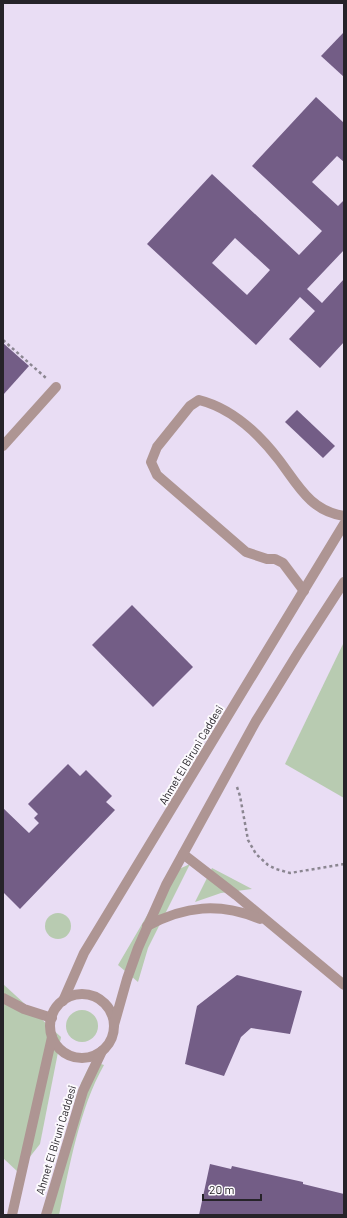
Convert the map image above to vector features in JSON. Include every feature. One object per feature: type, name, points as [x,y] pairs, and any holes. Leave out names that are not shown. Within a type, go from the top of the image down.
[{"type":"street","points":[[3,446],[56,387]]},
{"type":"street","points":[[304,591],[284,563],[275,559],[267,559],[246,552],[157,475],[151,462],[157,447],[190,406],[199,400],[210,402],[226,410],[258,436],[278,459],[303,494],[317,506],[333,514],[344,516]]},
{"type":"street","name":"Ahmet El Biruni Caddesi","points":[[62,1001],[84,953],[344,524]]},
{"type":"street","points":[[114,1024],[108,1006],[100,999],[91,995],[81,994],[71,996],[62,1001],[56,1008],[50,1028],[52,1037],[57,1046],[65,1053],[74,1057],[84,1058],[94,1056],[109,1044],[127,979],[147,926],[166,885],[256,721],[344,582]]},
{"type":"street","points":[[183,854],[344,985]]},
{"type":"street","points":[[147,926],[180,912],[198,908],[215,908],[248,914],[264,921],[278,930]]},
{"type":"street","points":[[3,998],[24,1009],[52,1018]]},
{"type":"street","name":"Ahmet El Biruni Caddesi","points":[[12,1215],[52,1037]]},
{"type":"street","name":"Ahmet El Biruni Caddesi","points":[[46,1215],[82,1090],[102,1051]]},
{"type":"path","points":[[3,340],[56,387]]},
{"type":"path","points":[[227,773],[233,780],[240,796],[248,840],[261,860],[276,869],[290,873],[344,864]]},
{"type":"shaded area","points":[[3,3],[344,3],[344,1215],[3,1215]]},
{"type":"green space","points":[[344,642],[344,798],[285,764]]},
{"type":"green space","points":[[190,864],[148,948],[138,982],[118,965],[159,895],[177,870]]},
{"type":"green space","points":[[212,868],[252,889],[221,893],[195,902]]},
{"type":"green space","points":[[58,913],[67,917],[71,926],[67,935],[58,939],[49,935],[45,926],[49,917]]},
{"type":"green space","points":[[3,984],[61,1037],[40,1144],[18,1172],[3,1158]]},
{"type":"green space","points":[[79,1010],[85,1010],[95,1017],[98,1026],[97,1032],[91,1039],[85,1042],[79,1042],[69,1035],[66,1029],[66,1023],[73,1013]]},
{"type":"green space","points":[[98,1063],[104,1065],[88,1100],[76,1138],[59,1215],[53,1215],[50,1212],[81,1083],[89,1067]]},
{"type":"building","points":[[344,32],[344,77],[321,56]]},
{"type":"building","points":[[316,97],[344,123],[344,162],[337,156],[312,182],[338,206],[344,200],[344,250],[307,289],[322,303],[344,279],[344,342],[320,368],[289,339],[315,311],[300,297],[256,345],[147,244],[212,174],[299,255],[322,231],[252,166]],"holes":[[[235,238],[270,270],[247,295],[212,263]]]},
{"type":"building","points":[[3,343],[29,366],[3,395]]},
{"type":"building","points":[[297,410],[335,446],[323,458],[285,422]]},
{"type":"building","points":[[132,605],[193,667],[153,707],[92,645]]},
{"type":"building","points":[[68,764],[80,776],[86,770],[112,796],[106,802],[115,810],[20,909],[3,892],[3,808],[29,833],[39,823],[34,818],[38,814],[28,804]]},
{"type":"building","points":[[237,975],[302,991],[290,1034],[251,1028],[241,1037],[224,1076],[185,1064],[197,1006]]},
{"type":"building","points":[[210,1164],[231,1169],[232,1166],[303,1182],[303,1184],[344,1194],[344,1215],[199,1215]]}]
